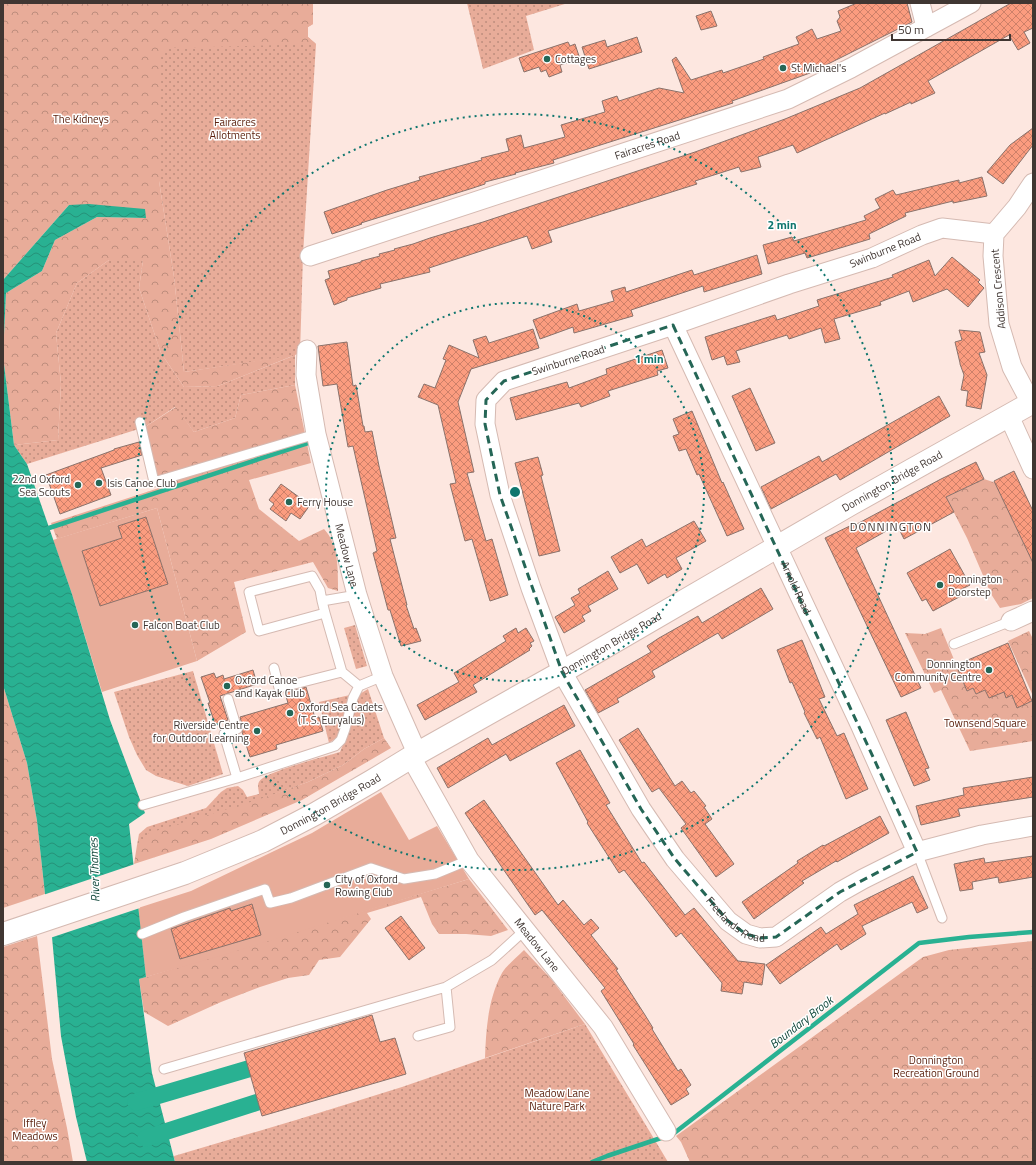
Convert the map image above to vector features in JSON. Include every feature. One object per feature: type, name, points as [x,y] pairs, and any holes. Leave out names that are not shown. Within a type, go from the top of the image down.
[{"type":"main road","name":"Donnington Bridge Road","points":[[4,934],[185,873],[263,841],[296,824],[372,782],[415,755],[562,672],[851,504],[1032,403]]},
{"type":"street","points":[[920,3],[926,27]]},
{"type":"street","name":"Fairacres Road","points":[[310,256],[788,99],[851,68],[971,3]]},
{"type":"street","name":"Addison Crescent","points":[[1032,403],[1012,367],[999,324],[993,256],[994,234],[1017,206],[1033,183]]},
{"type":"street","name":"Swinburne Road","points":[[562,672],[531,588],[500,495],[485,424],[486,400],[504,381],[673,325],[789,284],[872,258],[922,235],[942,228],[994,234]]},
{"type":"street","name":"Arnold Road","points":[[673,325],[860,724],[917,852]]},
{"type":"street","name":"Meadow Lane","points":[[307,350],[306,376],[316,434],[357,595],[383,676],[413,744],[415,755],[468,860],[603,1028],[666,1131]]},
{"type":"street","points":[[1009,416],[1033,469]]},
{"type":"street","points":[[1011,621],[1033,611]]},
{"type":"street","name":"Freelands Road","points":[[562,672],[641,809],[675,859],[728,921],[746,934],[760,938],[776,937],[840,892],[917,852],[982,835],[1033,826]]},
{"type":"lane","points":[[140,422],[154,482],[316,434]]},
{"type":"lane","points":[[325,613],[259,631],[249,592],[312,576],[320,590],[342,672],[359,686]]},
{"type":"lane","points":[[322,601],[357,595]]},
{"type":"lane","points":[[954,644],[1011,621]]},
{"type":"lane","points":[[274,668],[279,688],[342,672]]},
{"type":"lane","points":[[143,805],[237,778],[335,746],[341,740],[359,686],[383,676]]},
{"type":"lane","points":[[228,699],[237,729],[224,734],[237,778]]},
{"type":"lane","points":[[917,852],[942,918]]},
{"type":"lane","points":[[142,934],[184,917],[265,889],[270,903],[291,898],[371,868],[404,879],[435,874],[468,860]]},
{"type":"lane","points":[[164,1068],[446,987],[492,960],[525,930]]},
{"type":"lane","points":[[418,1036],[450,1027],[446,987]]},
{"type":"highlighted area","points":[[673,325],[917,852],[840,892],[776,937],[760,938],[746,934],[728,921],[675,859],[641,809],[562,672],[500,495],[485,424],[486,400],[504,381]]},
{"type":"green space","name":"The Kidneys","points":[[3,3],[313,3],[313,24],[308,27],[308,37],[316,44],[170,48],[159,58],[159,181],[174,277],[184,372],[295,355],[218,386],[184,387],[161,353],[139,288],[143,260],[109,260],[77,283],[56,333],[61,384],[58,440],[14,445],[3,356],[6,293],[42,271],[55,240],[97,217],[146,218],[69,205],[3,280]]},
{"type":"green space","points":[[467,3],[568,3],[526,16],[534,50],[483,69]]},
{"type":"green space","name":"Fairacres Allotments","points":[[313,24],[308,27],[308,37],[316,44],[303,255],[300,353],[295,355],[295,385],[241,395],[235,418],[194,432],[175,407],[145,427],[27,464],[14,445],[58,440],[61,384],[56,333],[77,283],[109,260],[143,260],[139,288],[161,353],[184,387],[218,386],[293,356],[184,372],[174,277],[159,181],[69,43]]},
{"type":"green space","points":[[295,385],[311,463],[249,480],[259,509],[299,541],[324,529],[329,535],[333,542],[337,558],[338,591],[328,588],[313,562],[234,582],[246,632],[197,661],[157,508],[57,539],[51,523],[159,488],[145,427],[176,407],[194,432],[235,418],[241,395]]},
{"type":"green space","points":[[984,479],[996,483],[1033,563],[1033,598],[1021,604],[1000,608],[991,594],[967,538],[946,497]]},
{"type":"green space","name":"Falcon Boat Club","points":[[157,508],[197,661],[102,692],[72,594],[53,540]]},
{"type":"green space","points":[[355,625],[367,666],[356,669],[344,628]]},
{"type":"green space","name":"Townsend Square","points":[[941,628],[967,691],[973,688],[976,694],[985,690],[1004,692],[1006,697],[1012,695],[1017,707],[1033,701],[1033,741],[970,751],[941,690],[934,693],[905,633],[925,634]]},
{"type":"green space","name":"Townsend Square","points":[[1029,631],[1033,639],[1033,696],[1008,641]]},
{"type":"green space","points":[[193,671],[223,774],[188,786],[156,776],[146,770],[129,737],[114,692]]},
{"type":"green space","points":[[3,685],[27,763],[37,821],[45,894],[3,908]]},
{"type":"green space","points":[[368,689],[384,738],[364,749],[343,765],[308,782],[137,845],[139,834],[147,827],[206,808],[221,792],[227,788],[238,786],[243,790],[247,797],[259,794],[258,783],[263,778],[283,769],[340,752],[350,727],[358,695]]},
{"type":"green space","points":[[350,695],[340,734],[329,743],[319,702]]},
{"type":"green space","points":[[384,738],[391,748],[302,800],[211,839],[134,864],[137,845],[149,833],[263,798],[308,782],[343,765],[364,749]]},
{"type":"green space","name":"City of Oxford Rowing Club","points":[[381,792],[409,840],[437,826],[469,879],[230,953],[146,977],[138,908],[191,891],[312,833]]},
{"type":"green space","points":[[469,879],[508,930],[491,936],[439,934],[432,924],[421,897],[367,913],[371,919],[340,957],[319,960],[309,975],[288,978],[260,987],[221,1002],[168,1026],[144,1012],[139,979]]},
{"type":"green space","name":"Iffley Meadows","points":[[37,936],[52,1059],[73,1162],[3,1162],[3,947]]},
{"type":"green space","name":"Donnington Recreation Ground","points":[[1033,941],[1033,1162],[690,1162],[681,1142],[676,1136],[923,957],[949,950]]},
{"type":"green space","points":[[524,950],[552,980],[585,1024],[485,1058],[487,1025],[497,983],[504,970]]},
{"type":"green space","name":"Meadow Lane Nature Park","points":[[585,1024],[668,1162],[175,1162],[174,1156],[402,1087]]},
{"type":"water","points":[[89,204],[145,209],[146,218],[97,217],[55,240],[42,271],[6,293],[3,356],[3,280],[69,205]]},
{"type":"water","name":"River Thames","points":[[3,356],[14,445],[27,464],[72,594],[110,720],[145,813],[129,824],[146,977],[139,979],[152,1073],[175,1162],[87,1162],[76,1117],[61,1036],[52,937],[45,894],[37,821],[27,763],[3,685]]},
{"type":"pier","points":[[135,864],[140,908],[50,938],[43,895]]},
{"type":"building","points":[[857,3],[907,3],[912,22],[810,73],[732,101],[733,103],[553,160],[554,163],[485,182],[485,184],[361,223],[362,224],[332,234],[324,212],[420,180],[419,177],[509,151],[506,139],[521,135],[524,148],[565,137],[561,125],[605,112],[602,101],[617,96],[619,101],[659,88],[684,93],[672,60],[676,57],[691,80],[722,70],[723,73],[764,59],[763,57],[799,44],[796,37],[812,29],[817,39],[841,31],[837,21],[840,17],[838,11]]},
{"type":"building","points":[[1011,3],[1033,3],[1033,28],[1024,32],[1030,43],[1018,50],[1009,35],[928,81],[935,93],[911,104],[911,102],[797,153],[793,145],[758,157],[761,167],[741,172],[739,167],[695,181],[697,184],[548,231],[552,242],[532,249],[527,236],[429,268],[430,272],[380,284],[381,288],[347,298],[347,300],[334,305],[325,280],[330,278],[328,271],[380,256],[379,254],[395,250],[394,249],[483,222],[695,152],[785,119],[860,88]]},
{"type":"building","points":[[711,11],[717,26],[701,30],[696,16]]},
{"type":"building","points":[[637,37],[642,52],[589,69],[582,47],[605,40],[607,47]]},
{"type":"building","name":"Cottages","points":[[568,42],[570,46],[575,44],[580,59],[560,65],[562,72],[549,77],[546,70],[541,72],[539,67],[524,72],[519,58]]},
{"type":"building","points":[[1033,128],[1033,145],[1003,184],[987,172],[1010,145]]},
{"type":"building","points":[[982,177],[987,196],[953,203],[953,201],[905,213],[906,216],[869,234],[870,239],[807,258],[805,253],[768,264],[763,245],[792,237],[794,241],[866,220],[864,216],[880,208],[875,199],[893,190],[896,195],[959,180],[959,183]]},
{"type":"building","points":[[757,255],[762,274],[704,292],[703,286],[631,310],[633,316],[574,333],[573,327],[540,339],[533,320],[577,304],[579,311],[614,301],[611,291],[625,287],[626,292],[692,270],[694,275]]},
{"type":"building","points":[[952,257],[980,280],[978,282],[984,288],[968,307],[947,289],[913,302],[909,291],[880,302],[881,305],[834,319],[840,339],[825,343],[821,328],[789,339],[787,335],[736,351],[740,362],[727,365],[724,356],[712,360],[705,337],[775,315],[777,320],[819,306],[817,300],[893,277],[892,275],[929,260],[935,276]]},
{"type":"building","points":[[533,329],[539,348],[471,369],[458,402],[474,472],[467,473],[486,541],[492,539],[508,595],[490,601],[472,539],[465,541],[450,484],[456,483],[438,405],[418,397],[424,384],[435,388],[446,360],[443,359],[449,345],[479,358],[473,340],[486,336],[489,343]]},
{"type":"building","points":[[959,330],[980,332],[985,352],[979,353],[987,375],[981,409],[966,406],[968,391],[961,390],[964,375],[955,342],[962,340]]},
{"type":"building","points":[[347,342],[353,386],[356,385],[363,426],[365,432],[372,431],[396,538],[390,539],[406,605],[414,629],[416,628],[421,641],[401,646],[390,610],[388,610],[373,553],[377,551],[353,446],[348,447],[337,384],[323,386],[318,346]]},
{"type":"building","points":[[662,350],[668,368],[657,371],[658,375],[608,391],[610,396],[581,407],[579,403],[516,420],[510,398],[567,382],[569,388],[607,374],[606,369]]},
{"type":"building","points":[[750,388],[775,443],[756,451],[732,396]]},
{"type":"building","points":[[939,396],[950,416],[840,480],[836,474],[771,509],[761,487],[819,456],[822,462]]},
{"type":"building","points":[[692,411],[722,483],[723,482],[744,529],[727,536],[686,449],[679,451],[673,436],[679,434],[673,419]]},
{"type":"building","name":"22nd Oxford Sea Scouts","points":[[139,442],[142,455],[101,468],[111,495],[60,514],[46,475],[114,449]]},
{"type":"building","points":[[538,457],[543,475],[541,476],[560,551],[539,556],[515,463]]},
{"type":"building","points":[[976,462],[984,479],[946,497],[954,512],[904,539],[897,525],[856,548],[921,688],[901,697],[825,538],[856,523],[857,524]]},
{"type":"building","points":[[1014,471],[1033,511],[1033,563],[994,481]]},
{"type":"building","name":"Ferry House","points":[[281,484],[310,505],[300,519],[291,513],[286,521],[270,509],[274,504],[269,500]]},
{"type":"building","name":"Falcon Boat Club","points":[[146,517],[168,584],[100,606],[82,551],[122,538],[118,526]]},
{"type":"building","points":[[694,521],[706,541],[676,558],[682,569],[667,578],[665,574],[648,584],[637,564],[620,573],[611,557],[642,539],[646,547]]},
{"type":"building","points":[[950,549],[970,585],[958,591],[961,596],[933,611],[926,599],[922,601],[907,573]]},
{"type":"building","points":[[608,571],[618,589],[588,606],[591,611],[582,616],[585,621],[564,633],[555,617],[575,605],[571,598],[580,593],[578,589]]},
{"type":"building","points":[[761,588],[773,609],[722,639],[718,633],[652,671],[655,677],[617,699],[619,702],[598,713],[585,690],[651,652],[647,646],[659,638],[698,616],[702,623]]},
{"type":"building","points":[[516,628],[518,633],[526,628],[534,641],[530,643],[532,646],[529,649],[530,650],[473,685],[477,692],[425,720],[417,705],[459,682],[454,673],[506,641],[503,636]]},
{"type":"building","points":[[802,640],[825,697],[819,699],[837,736],[844,733],[868,789],[846,799],[820,737],[817,739],[804,713],[805,712],[792,682],[790,683],[777,650]]},
{"type":"building","name":"Donnington Community Centre","points":[[1008,643],[1032,701],[1017,708],[1012,695],[1006,698],[1004,692],[989,698],[985,690],[976,694],[973,688],[967,691],[956,665]]},
{"type":"building","points":[[253,670],[257,684],[220,696],[228,720],[215,724],[208,703],[210,703],[201,677],[214,673],[216,678],[223,675],[224,679]]},
{"type":"building","name":"Oxford Sea Cadets (T. S. Euryalus)","points":[[306,687],[315,718],[319,717],[323,731],[276,745],[277,749],[250,757],[242,732],[243,728],[240,717],[288,703],[285,693]]},
{"type":"building","points":[[564,705],[575,726],[510,761],[506,754],[448,788],[437,768],[488,738],[492,745]]},
{"type":"building","points":[[906,712],[929,768],[925,769],[930,780],[914,786],[886,720]]},
{"type":"building","points":[[638,728],[675,786],[682,781],[691,793],[694,791],[706,806],[704,807],[712,819],[705,824],[734,864],[716,877],[681,828],[686,824],[659,788],[652,792],[619,740]]},
{"type":"building","points":[[580,750],[610,803],[606,805],[642,863],[644,862],[685,915],[694,908],[738,961],[765,964],[762,985],[744,982],[742,994],[721,991],[722,983],[681,933],[676,937],[624,870],[619,873],[587,823],[588,822],[556,763]]},
{"type":"building","points":[[1033,777],[1033,797],[958,809],[960,816],[921,825],[916,806],[964,795],[963,788]]},
{"type":"building","points":[[484,800],[558,905],[563,900],[584,925],[591,919],[599,928],[591,935],[618,969],[616,970],[678,1071],[681,1069],[691,1085],[686,1089],[689,1094],[671,1105],[601,991],[605,988],[542,910],[535,915],[465,813]]},
{"type":"building","points":[[880,816],[889,833],[802,881],[804,883],[754,919],[742,902],[798,863],[797,861],[823,845],[824,846]]},
{"type":"building","points":[[1033,856],[1033,877],[999,883],[998,877],[972,882],[973,889],[960,891],[954,864],[984,858],[985,863]]},
{"type":"building","points":[[913,876],[928,908],[917,913],[912,902],[862,926],[866,934],[841,950],[837,944],[780,984],[766,965],[821,927],[826,934],[858,914],[854,905]]},
{"type":"building","points":[[252,904],[261,935],[180,959],[171,929],[230,908],[231,911]]},
{"type":"building","points":[[401,916],[425,948],[409,960],[385,928]]},
{"type":"building","points":[[372,1015],[380,1042],[395,1038],[406,1074],[262,1116],[244,1053]]},
{"type":"waterway","points":[[49,528],[311,442]]},
{"type":"waterway","name":"Boundary Brook","points":[[592,1162],[673,1134],[919,943],[1033,932]]},
{"type":"waterway","points":[[136,1102],[248,1069]]},
{"type":"waterway","points":[[146,1138],[258,1102]]},
{"type":"place","name":"Cottages","points":[[547,59]]},
{"type":"place","name":"St Michael's","points":[[783,68]]},
{"type":"place","name":"Isis Canoe Club","points":[[99,483]]},
{"type":"place","name":"22nd Oxford Sea Scouts","points":[[78,485]]},
{"type":"place","name":"Ferry House","points":[[289,502]]},
{"type":"place","name":"Donnington Doorstep","points":[[940,585]]},
{"type":"place","name":"Falcon Boat Club","points":[[135,625]]},
{"type":"place","name":"Donnington Community Centre","points":[[989,670]]},
{"type":"place","name":"Oxford Canoe and Kayak Club","points":[[227,686]]},
{"type":"place","name":"Oxford Sea Cadets (T. S. Euryalus)","points":[[290,713]]},
{"type":"place","name":"Riverside Centre for Outdoor Learning","points":[[257,731]]},
{"type":"place","name":"City of Oxford Rowing Club","points":[[327,885]]},
{"type":"district","name":"DONNINGTON","points":[[891,526]]}]
